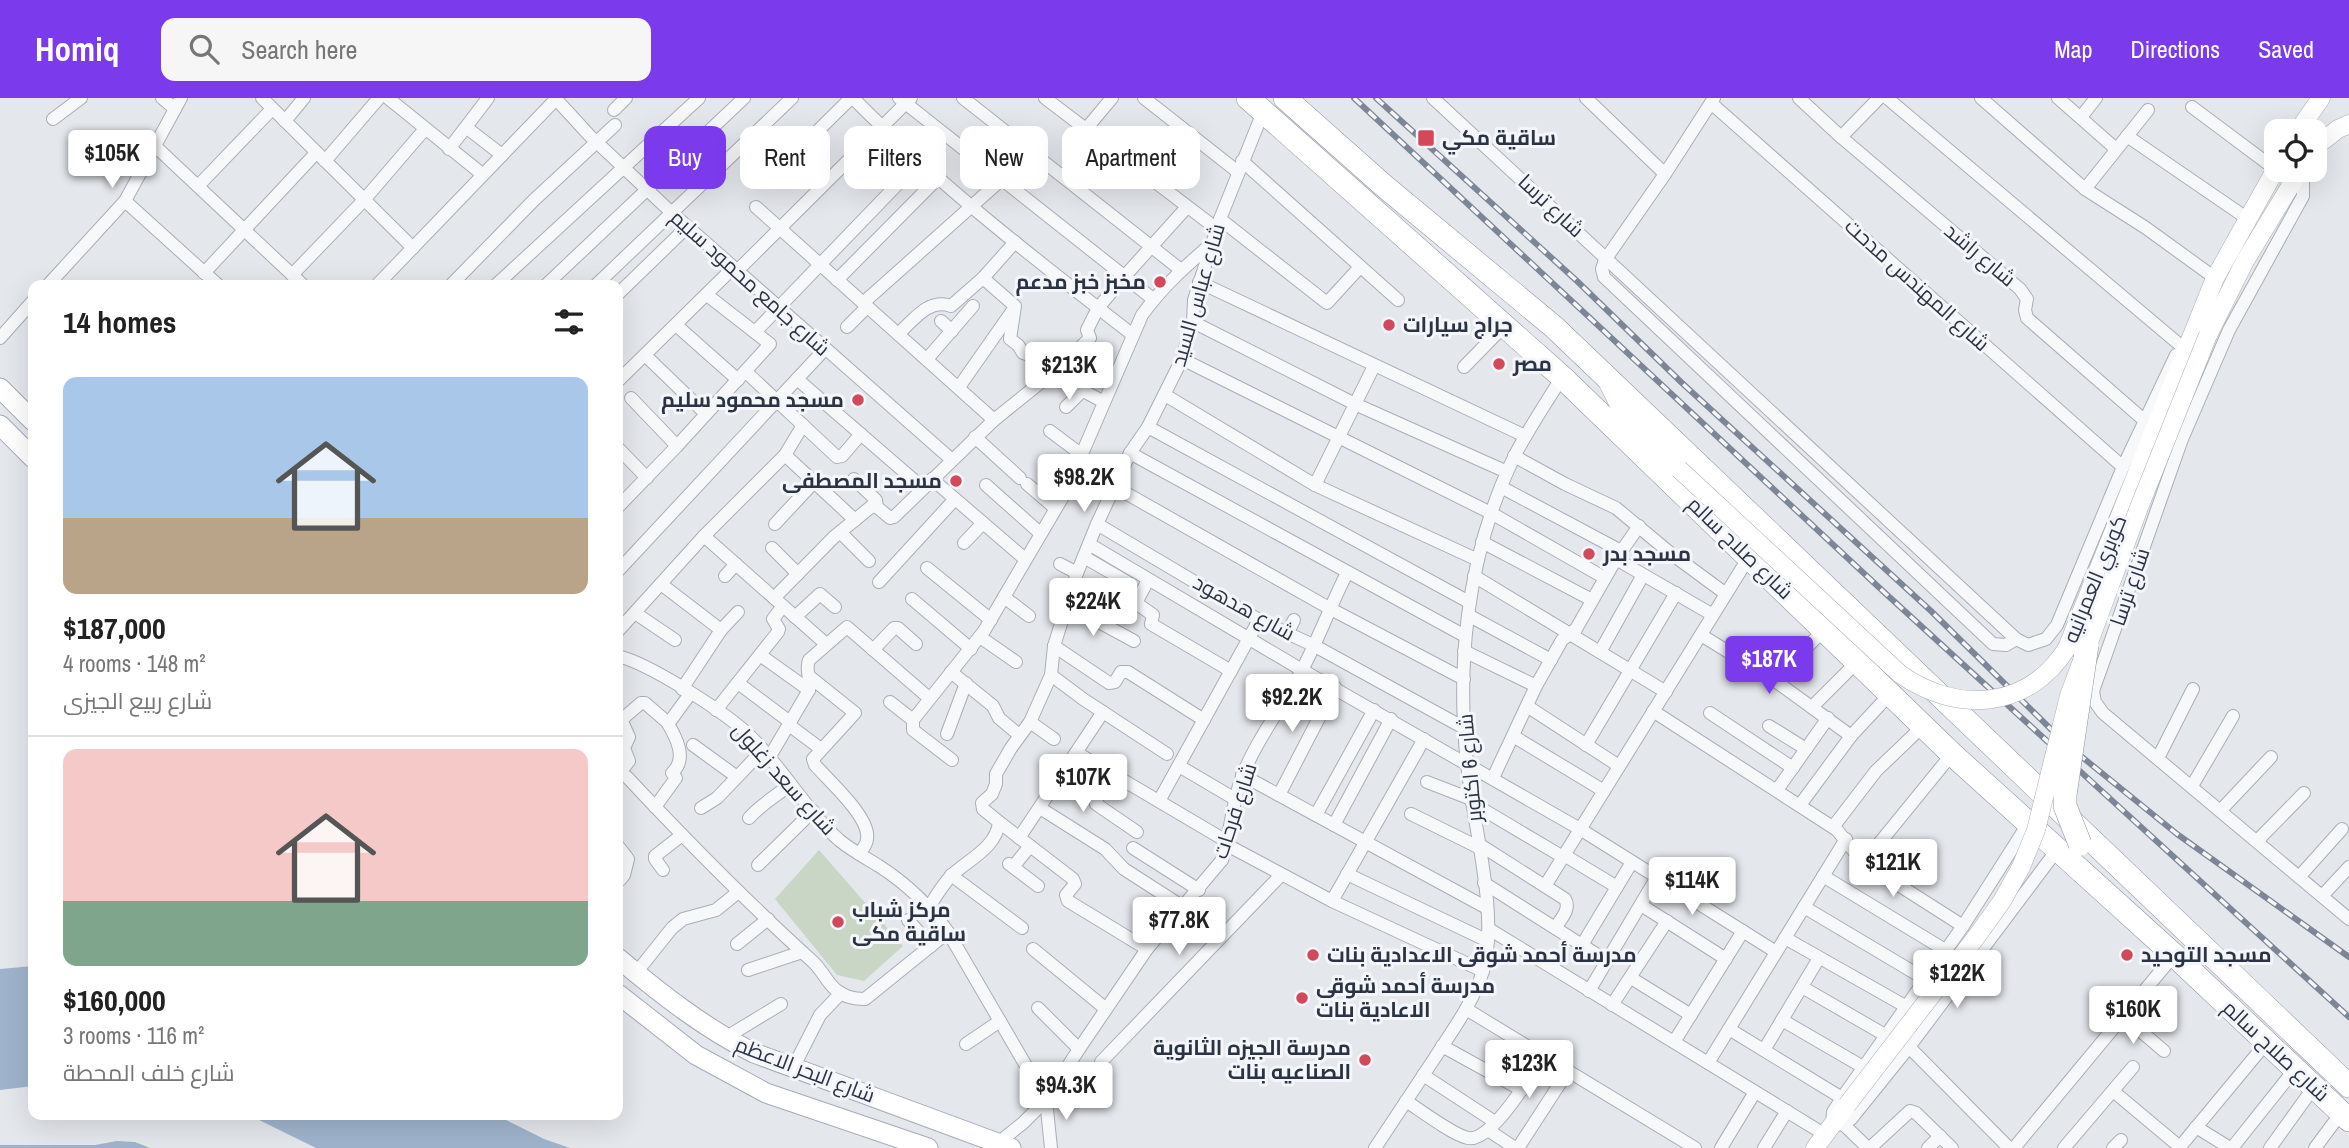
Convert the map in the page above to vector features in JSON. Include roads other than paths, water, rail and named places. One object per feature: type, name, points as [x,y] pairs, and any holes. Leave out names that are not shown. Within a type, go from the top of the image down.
[{"type":"highway","name":"شارع صلاح سالم","points":[[1285,98],[1366,181],[1371,189],[1367,197],[1369,205],[1562,377],[1952,754],[2345,1116]]},
{"type":"highway","name":"شارع صلاح سالم","points":[[1255,105],[1366,181],[1554,327],[2349,1086]]},
{"type":"highway","points":[[1531,350],[1525,335],[1531,324],[1538,322],[1554,327]]},
{"type":"highway","points":[[2077,646],[2064,795],[2065,806],[2080,844],[2101,869],[2294,1050],[2305,1058],[2323,1061]]},
{"type":"highway","points":[[1938,693],[1937,703],[1925,717],[1924,727],[1958,713]]},
{"type":"main road","points":[[0,388],[28,416]]},
{"type":"main road","points":[[0,425],[28,453]]},
{"type":"main road","name":"شارع البحر الاعظم","points":[[623,962],[688,1014],[725,1038],[784,1064],[1004,1145]]},
{"type":"main road","name":"شارع البحر الاعظم","points":[[623,998],[696,1055],[766,1093],[928,1148]]},
{"type":"main road","points":[[766,1093],[784,1064]]},
{"type":"main road","points":[[846,1087],[839,1091],[836,1098],[838,1106],[865,1127]]},
{"type":"street","points":[[54,119],[81,98]]},
{"type":"street","points":[[53,280],[125,201],[178,103],[162,98]]},
{"type":"street","points":[[262,98],[413,248]]},
{"type":"street","points":[[285,121],[304,98]]},
{"type":"street","points":[[204,272],[379,98]]},
{"type":"street","points":[[388,98],[482,174]]},
{"type":"street","points":[[449,149],[488,98]]},
{"type":"street","points":[[382,280],[556,98]]},
{"type":"street","name":"شارع جامع محمود سليم","points":[[556,98],[597,143],[671,213],[952,460]]},
{"type":"street","points":[[614,110],[626,98]]},
{"type":"street","points":[[501,280],[699,98]]},
{"type":"street","points":[[551,280],[744,98]]},
{"type":"street","points":[[601,280],[792,98]]},
{"type":"street","points":[[823,126],[852,98],[880,126]]},
{"type":"street","points":[[963,98],[1181,270]]},
{"type":"street","points":[[1045,98],[1082,126]]},
{"type":"street","points":[[1089,126],[1112,98]]},
{"type":"street","points":[[1144,98],[1240,167],[1398,300]]},
{"type":"street","name":"شارع ترسا","points":[[1433,98],[2016,639]]},
{"type":"street","points":[[1586,98],[1665,174]]},
{"type":"street","name":"شارع راشد","points":[[1799,98],[2020,289],[2027,299],[2027,318],[2145,421]]},
{"type":"street","points":[[1841,137],[1879,98]]},
{"type":"street","points":[[1887,98],[2180,345]]},
{"type":"street","points":[[1981,98],[2085,189],[2146,228],[2213,284]]},
{"type":"street","points":[[2059,98],[2116,149]]},
{"type":"street","points":[[2081,117],[2096,98]]},
{"type":"street","points":[[884,126],[905,100],[960,146]]},
{"type":"street","points":[[1712,100],[1665,174],[1606,257],[1602,269],[1604,277],[1993,644],[2006,646],[2016,639],[2028,645],[2046,639],[2057,625],[2123,467],[2180,345],[2268,182]]},
{"type":"street","name":"شارع المهندس مدحت","points":[[1712,100],[2123,467]]},
{"type":"street","points":[[2304,119],[2313,101]]},
{"type":"street","name":"شارع عباس السيد","points":[[999,822],[981,806],[992,794],[996,774],[1030,722],[1051,675],[1054,646],[1077,573],[1097,524],[1130,453],[1165,395],[1182,359],[1193,322],[1194,300],[1199,282],[1240,167],[1255,105]]},
{"type":"street","points":[[2192,107],[2264,159]]},
{"type":"street","points":[[198,186],[272,109]]},
{"type":"street","points":[[2085,189],[2148,110]]},
{"type":"street","points":[[2327,138],[2349,124]]},
{"type":"street","points":[[456,280],[534,200],[615,125]]},
{"type":"street","points":[[467,128],[502,155]]},
{"type":"street","points":[[292,275],[364,200],[425,129]]},
{"type":"street","points":[[2127,136],[2248,219]]},
{"type":"street","points":[[155,146],[298,280]]},
{"type":"street","points":[[623,377],[844,166]]},
{"type":"street","name":"كوبري العمرانيه","points":[[1605,376],[1622,411],[1679,469],[1900,674],[1924,689],[1948,698],[1982,701],[2007,696],[2034,683],[2077,646],[2208,335],[2245,261],[2294,182]]},
{"type":"street","name":"شارع ترسا","points":[[2302,182],[2303,196],[2229,330],[2182,439],[2093,691],[2095,702],[2103,713],[2349,919]]},
{"type":"street","points":[[946,185],[1133,335]]},
{"type":"street","points":[[755,332],[893,189]]},
{"type":"street","points":[[837,280],[927,189]]},
{"type":"street","points":[[848,327],[865,305],[990,189]]},
{"type":"street","points":[[1013,189],[1153,299]]},
{"type":"street","points":[[1164,189],[1187,207],[1218,224],[1327,303],[1360,267]]},
{"type":"street","points":[[125,201],[213,280]]},
{"type":"street","points":[[756,207],[994,419]]},
{"type":"street","points":[[716,710],[778,632],[773,619],[779,602],[798,574],[840,532],[873,505],[892,518],[994,419],[1056,370],[1090,338],[1087,330],[1098,308],[1187,207]]},
{"type":"street","points":[[623,289],[687,227]]},
{"type":"street","points":[[898,334],[929,306],[942,303],[951,306],[983,278],[1015,242]]},
{"type":"street","points":[[952,760],[914,730],[914,720],[980,637],[1065,493],[1133,335],[1153,299],[1181,270],[1212,244]]},
{"type":"street","points":[[983,278],[1015,306]]},
{"type":"street","points":[[1199,282],[1525,436]]},
{"type":"street","name":"كوبري العمرانيه","points":[[1826,1137],[1844,1102],[1977,936],[2002,901],[2021,867],[2036,830],[2077,646],[2213,284]]},
{"type":"street","points":[[623,502],[770,344],[706,295]]},
{"type":"street","points":[[927,359],[973,306]]},
{"type":"street","points":[[1015,306],[1010,339],[1023,353],[1033,356],[1036,361],[1040,355],[1082,391],[1104,402]]},
{"type":"street","points":[[959,387],[1015,306]]},
{"type":"street","points":[[0,338],[28,307]]},
{"type":"street","points":[[941,321],[951,331]]},
{"type":"street","points":[[1193,322],[1355,404],[1507,472]]},
{"type":"street","points":[[676,325],[777,400],[838,457],[862,434]]},
{"type":"street","points":[[1464,367],[1504,326]]},
{"type":"street","points":[[623,566],[825,349]]},
{"type":"street","points":[[646,356],[706,414]]},
{"type":"street","points":[[1182,359],[1491,513],[1605,578]]},
{"type":"street","points":[[1315,485],[1374,366]]},
{"type":"street","name":"شارع 6 اكتوبر","points":[[1375,1148],[1466,1009],[1483,971],[1489,935],[1467,764],[1465,636],[1474,576],[1491,513],[1514,456],[1562,377]]},
{"type":"street","points":[[797,379],[862,434],[928,484],[955,499],[1025,559]]},
{"type":"street","points":[[1066,407],[1082,391]]},
{"type":"street","points":[[1165,395],[1315,485],[1478,560]]},
{"type":"street","points":[[631,398],[677,446]]},
{"type":"street","points":[[623,625],[704,536],[785,455],[803,425]]},
{"type":"street","points":[[1147,427],[1469,609],[1551,660]]},
{"type":"street","points":[[1049,431],[1082,456]]},
{"type":"street","points":[[975,437],[1055,508]]},
{"type":"street","points":[[623,453],[647,478]]},
{"type":"street","points":[[1130,453],[1465,636]]},
{"type":"street","points":[[785,455],[855,520]]},
{"type":"street","points":[[1514,456],[1616,508],[1726,594]]},
{"type":"street","points":[[1049,477],[1065,493]]},
{"type":"street","points":[[854,479],[876,500],[877,507]]},
{"type":"street","points":[[775,524],[814,482]]},
{"type":"street","points":[[986,485],[1040,533]]},
{"type":"street","points":[[1115,486],[1329,608],[1464,679]]},
{"type":"street","points":[[1501,487],[1618,555],[1643,575],[1713,615]]},
{"type":"street","points":[[879,582],[955,499]]},
{"type":"street","points":[[964,544],[983,523]]},
{"type":"street","name":"شارع هدهود","points":[[1097,524],[1259,620],[1315,646],[1466,729]]},
{"type":"street","points":[[1493,778],[1536,687],[1564,637],[1576,629],[1618,555],[1639,526]]},
{"type":"street","points":[[840,532],[869,561]]},
{"type":"street","points":[[704,536],[826,644]]},
{"type":"street","points":[[1482,542],[1592,600]]},
{"type":"street","points":[[1089,544],[1248,639],[1580,829],[1776,951]]},
{"type":"street","points":[[772,548],[798,574]]},
{"type":"street","points":[[1084,557],[1127,582]]},
{"type":"street","points":[[1545,886],[1749,557]]},
{"type":"street","points":[[726,576],[736,564]]},
{"type":"street","points":[[1060,564],[1077,573]]},
{"type":"street","points":[[927,568],[990,620]]},
{"type":"street","name":"شارع فرحات","points":[[1004,1145],[1046,1100],[1147,949],[1222,860],[1242,775],[1315,646],[1329,608],[1347,573]]},
{"type":"street","points":[[1600,652],[1643,575]]},
{"type":"street","points":[[1474,576],[1666,692]]},
{"type":"street","points":[[1148,580],[1136,603],[1153,615],[1151,624],[1231,671]]},
{"type":"street","points":[[661,584],[721,630]]},
{"type":"street","points":[[1586,746],[1675,593]]},
{"type":"street","points":[[795,617],[820,594],[835,607]]},
{"type":"street","points":[[1004,597],[1030,616]]},
{"type":"street","points":[[912,599],[971,649]]},
{"type":"street","points":[[1068,605],[1134,641]]},
{"type":"street","points":[[635,612],[675,640]]},
{"type":"street","points":[[667,722],[671,720],[721,630],[738,612]]},
{"type":"street","points":[[1159,801],[1259,620]]},
{"type":"street","points":[[1287,634],[1294,620]]},
{"type":"street","points":[[701,808],[713,802],[737,777],[766,754],[790,724],[809,683],[809,660],[846,627],[929,698]]},
{"type":"street","points":[[873,650],[894,628],[898,628],[916,644]]},
{"type":"street","points":[[1774,680],[1824,630]]},
{"type":"street","points":[[1701,635],[1774,680],[1851,736]]},
{"type":"street","points":[[980,637],[1016,662]]},
{"type":"street","points":[[2046,639],[2062,653],[2101,667]]},
{"type":"street","points":[[1054,646],[1109,683],[1115,682],[1121,672],[1128,672],[1205,720]]},
{"type":"street","points":[[1464,651],[1536,687]]},
{"type":"street","points":[[760,655],[854,712],[855,716],[814,755],[813,762],[866,827],[867,841],[859,854]]},
{"type":"street","name":"شارع سعد زغلول","points":[[623,658],[660,674],[743,730],[840,841],[900,880],[929,907],[948,932],[1046,1100]]},
{"type":"street","points":[[1812,706],[1857,662]]},
{"type":"street","points":[[951,671],[993,706],[999,718],[1019,735]]},
{"type":"street","points":[[1051,675],[1167,754]]},
{"type":"street","points":[[738,683],[821,749]]},
{"type":"street","points":[[947,734],[966,683]]},
{"type":"street","points":[[1279,795],[1335,687]]},
{"type":"street","points":[[2158,758],[2193,689]]},
{"type":"street","points":[[1800,806],[1851,736],[1890,694]]},
{"type":"street","points":[[890,702],[914,720]]},
{"type":"street","points":[[623,714],[645,703],[667,722],[676,737],[681,759],[655,807]]},
{"type":"street","points":[[1527,706],[1619,766]]},
{"type":"street","points":[[1315,815],[1374,710]]},
{"type":"street","points":[[1653,711],[1833,827],[1846,838],[1864,862],[1963,926]]},
{"type":"street","points":[[1038,886],[1011,865],[1040,808],[1103,712]]},
{"type":"street","points":[[1710,713],[1793,768]]},
{"type":"street","points":[[2192,786],[2233,716]]},
{"type":"street","points":[[1334,825],[1391,719]]},
{"type":"street","points":[[1777,790],[1828,719]]},
{"type":"street","points":[[1030,722],[1054,739]]},
{"type":"street","points":[[623,723],[629,737],[624,748],[629,761],[623,774]]},
{"type":"street","points":[[1769,726],[1806,750]]},
{"type":"street","points":[[1833,827],[1876,771],[1924,727]]},
{"type":"street","points":[[1513,736],[1604,791]]},
{"type":"street","points":[[1332,901],[1424,739]]},
{"type":"street","points":[[693,745],[737,777]]},
{"type":"street","points":[[1077,752],[1281,875],[1483,971]]},
{"type":"street","points":[[1864,862],[1952,754]]},
{"type":"street","points":[[2221,810],[2271,757]]},
{"type":"street","points":[[1179,766],[1235,799]]},
{"type":"street","points":[[1113,774],[1096,804],[1137,832]]},
{"type":"street","points":[[1242,775],[1487,908]]},
{"type":"street","points":[[623,777],[737,893],[821,969],[834,988],[841,993],[856,999],[865,999],[948,932]]},
{"type":"street","points":[[1427,782],[1472,801],[1617,887]]},
{"type":"street","points":[[749,818],[757,808],[790,784]]},
{"type":"street","points":[[2257,841],[2304,793]]},
{"type":"street","points":[[1040,808],[1105,849],[1124,869],[1184,907]]},
{"type":"street","points":[[758,865],[813,811]]},
{"type":"street","points":[[1411,814],[1478,845],[1565,899],[1567,909],[1555,928]]},
{"type":"street","points":[[929,907],[951,875],[984,849],[998,829],[999,822],[1075,881],[1066,894],[1068,901],[1147,949]]},
{"type":"street","points":[[1729,1029],[1844,1102],[1863,1067],[1963,926],[2028,824]]},
{"type":"street","points":[[2300,877],[2342,830]]},
{"type":"street","points":[[663,870],[654,859],[655,856],[682,835]]},
{"type":"street","points":[[1708,1063],[1846,838]]},
{"type":"street","points":[[1133,848],[1199,890]]},
{"type":"street","points":[[1826,1137],[1852,1119],[2057,850]]},
{"type":"street","points":[[623,852],[628,859],[623,876]]},
{"type":"street","points":[[1582,945],[1633,862]]},
{"type":"street","points":[[2322,896],[2349,867]]},
{"type":"street","points":[[1347,874],[1489,935],[1612,1004],[1826,1137],[1869,1148],[1907,1112],[1916,1113],[1952,1148]]},
{"type":"street","points":[[951,875],[1022,928]]},
{"type":"street","points":[[1101,1062],[1281,875]]},
{"type":"street","points":[[1823,876],[1945,950]]},
{"type":"street","points":[[1589,991],[1657,877]]},
{"type":"street","points":[[1484,883],[1607,961]]},
{"type":"street","points":[[635,973],[672,928],[683,919],[716,910],[737,893]]},
{"type":"street","points":[[1641,905],[1726,959]]},
{"type":"street","points":[[1804,907],[1925,979]]},
{"type":"street","points":[[737,944],[768,919]]},
{"type":"street","points":[[908,920],[931,946]]},
{"type":"street","points":[[1612,1004],[1667,921]]},
{"type":"street","points":[[1674,1042],[1743,931]]},
{"type":"street","points":[[1785,938],[1905,1006]]},
{"type":"street","points":[[1033,949],[1106,1009]]},
{"type":"street","points":[[748,970],[802,953]]},
{"type":"street","points":[[1909,1046],[2011,1148],[2174,956]]},
{"type":"street","points":[[1764,1050],[1819,958]]},
{"type":"street","points":[[1631,978],[1691,1015]]},
{"type":"street","points":[[1802,987],[1885,1035]]},
{"type":"street","points":[[784,1064],[820,1015],[841,993]]},
{"type":"street","points":[[725,1038],[781,1004]]},
{"type":"street","points":[[1038,1008],[1079,1049]]},
{"type":"street","points":[[1466,1009],[1695,1148]]},
{"type":"street","points":[[2123,1016],[2164,1051]]},
{"type":"street","points":[[1782,1020],[1863,1067]]},
{"type":"street","points":[[965,1044],[1000,1021]]},
{"type":"street","points":[[2112,1091],[2179,1147],[2267,1042]]},
{"type":"street","points":[[1442,1046],[1522,1090]]},
{"type":"street","points":[[1406,1101],[1465,1138],[1478,1138],[1492,1126],[1522,1090],[1543,1055]]},
{"type":"street","points":[[2064,1148],[2133,1067]]},
{"type":"street","points":[[2196,1127],[2231,1148],[2295,1069]]},
{"type":"street","points":[[1423,1075],[1517,1148],[1568,1071]]},
{"type":"street","points":[[2270,1148],[2314,1087]]},
{"type":"street","points":[[1721,1148],[1755,1092]]},
{"type":"street","points":[[1046,1100],[1052,1148]]},
{"type":"street","points":[[1764,1148],[1787,1111]]},
{"type":"street","points":[[2315,1148],[2345,1116]]},
{"type":"street","points":[[1928,1148],[1940,1136]]},
{"type":"water","points":[[28,966],[28,1087],[0,1090],[0,969]]},
{"type":"water","points":[[259,1120],[506,1120],[544,1139],[570,1148],[316,1148]]},
{"type":"water","points":[[117,1141],[135,1142],[150,1148],[0,1148],[0,1145],[95,1145]]},
{"type":"railway","points":[[1354,98],[1885,593],[2349,1017]]},
{"type":"railway","points":[[1376,98],[1931,611],[2066,744],[2177,834],[2349,957]]},
{"type":"place","name":"ساقية مكي","points":[[1426,138]]},
{"type":"place","name":"مخبز خبز مدعم","points":[[1160,282]]},
{"type":"place","name":"جراج سيارات","points":[[1389,325]]},
{"type":"place","name":"مصر","points":[[1499,364]]},
{"type":"place","name":"مسجد محمود سليم","points":[[858,400]]},
{"type":"place","name":"مسجد المصطفى","points":[[956,481]]},
{"type":"place","name":"مسجد بدر","points":[[1589,554]]},
{"type":"place","name":"مركز شباب ساقية مكى","points":[[838,922]]},
{"type":"place","name":"مدرسة أحمد شوقى الاعدادية بنات","points":[[1313,955]]},
{"type":"place","name":"مسجد التوحيد","points":[[2127,955]]},
{"type":"place","name":"مدرسة أحمد شوقى الاعادية بنات","points":[[1302,998]]},
{"type":"place","name":"مدرسة الجيزه الثانوية الصناعيه بنات","points":[[1365,1060]]}]
